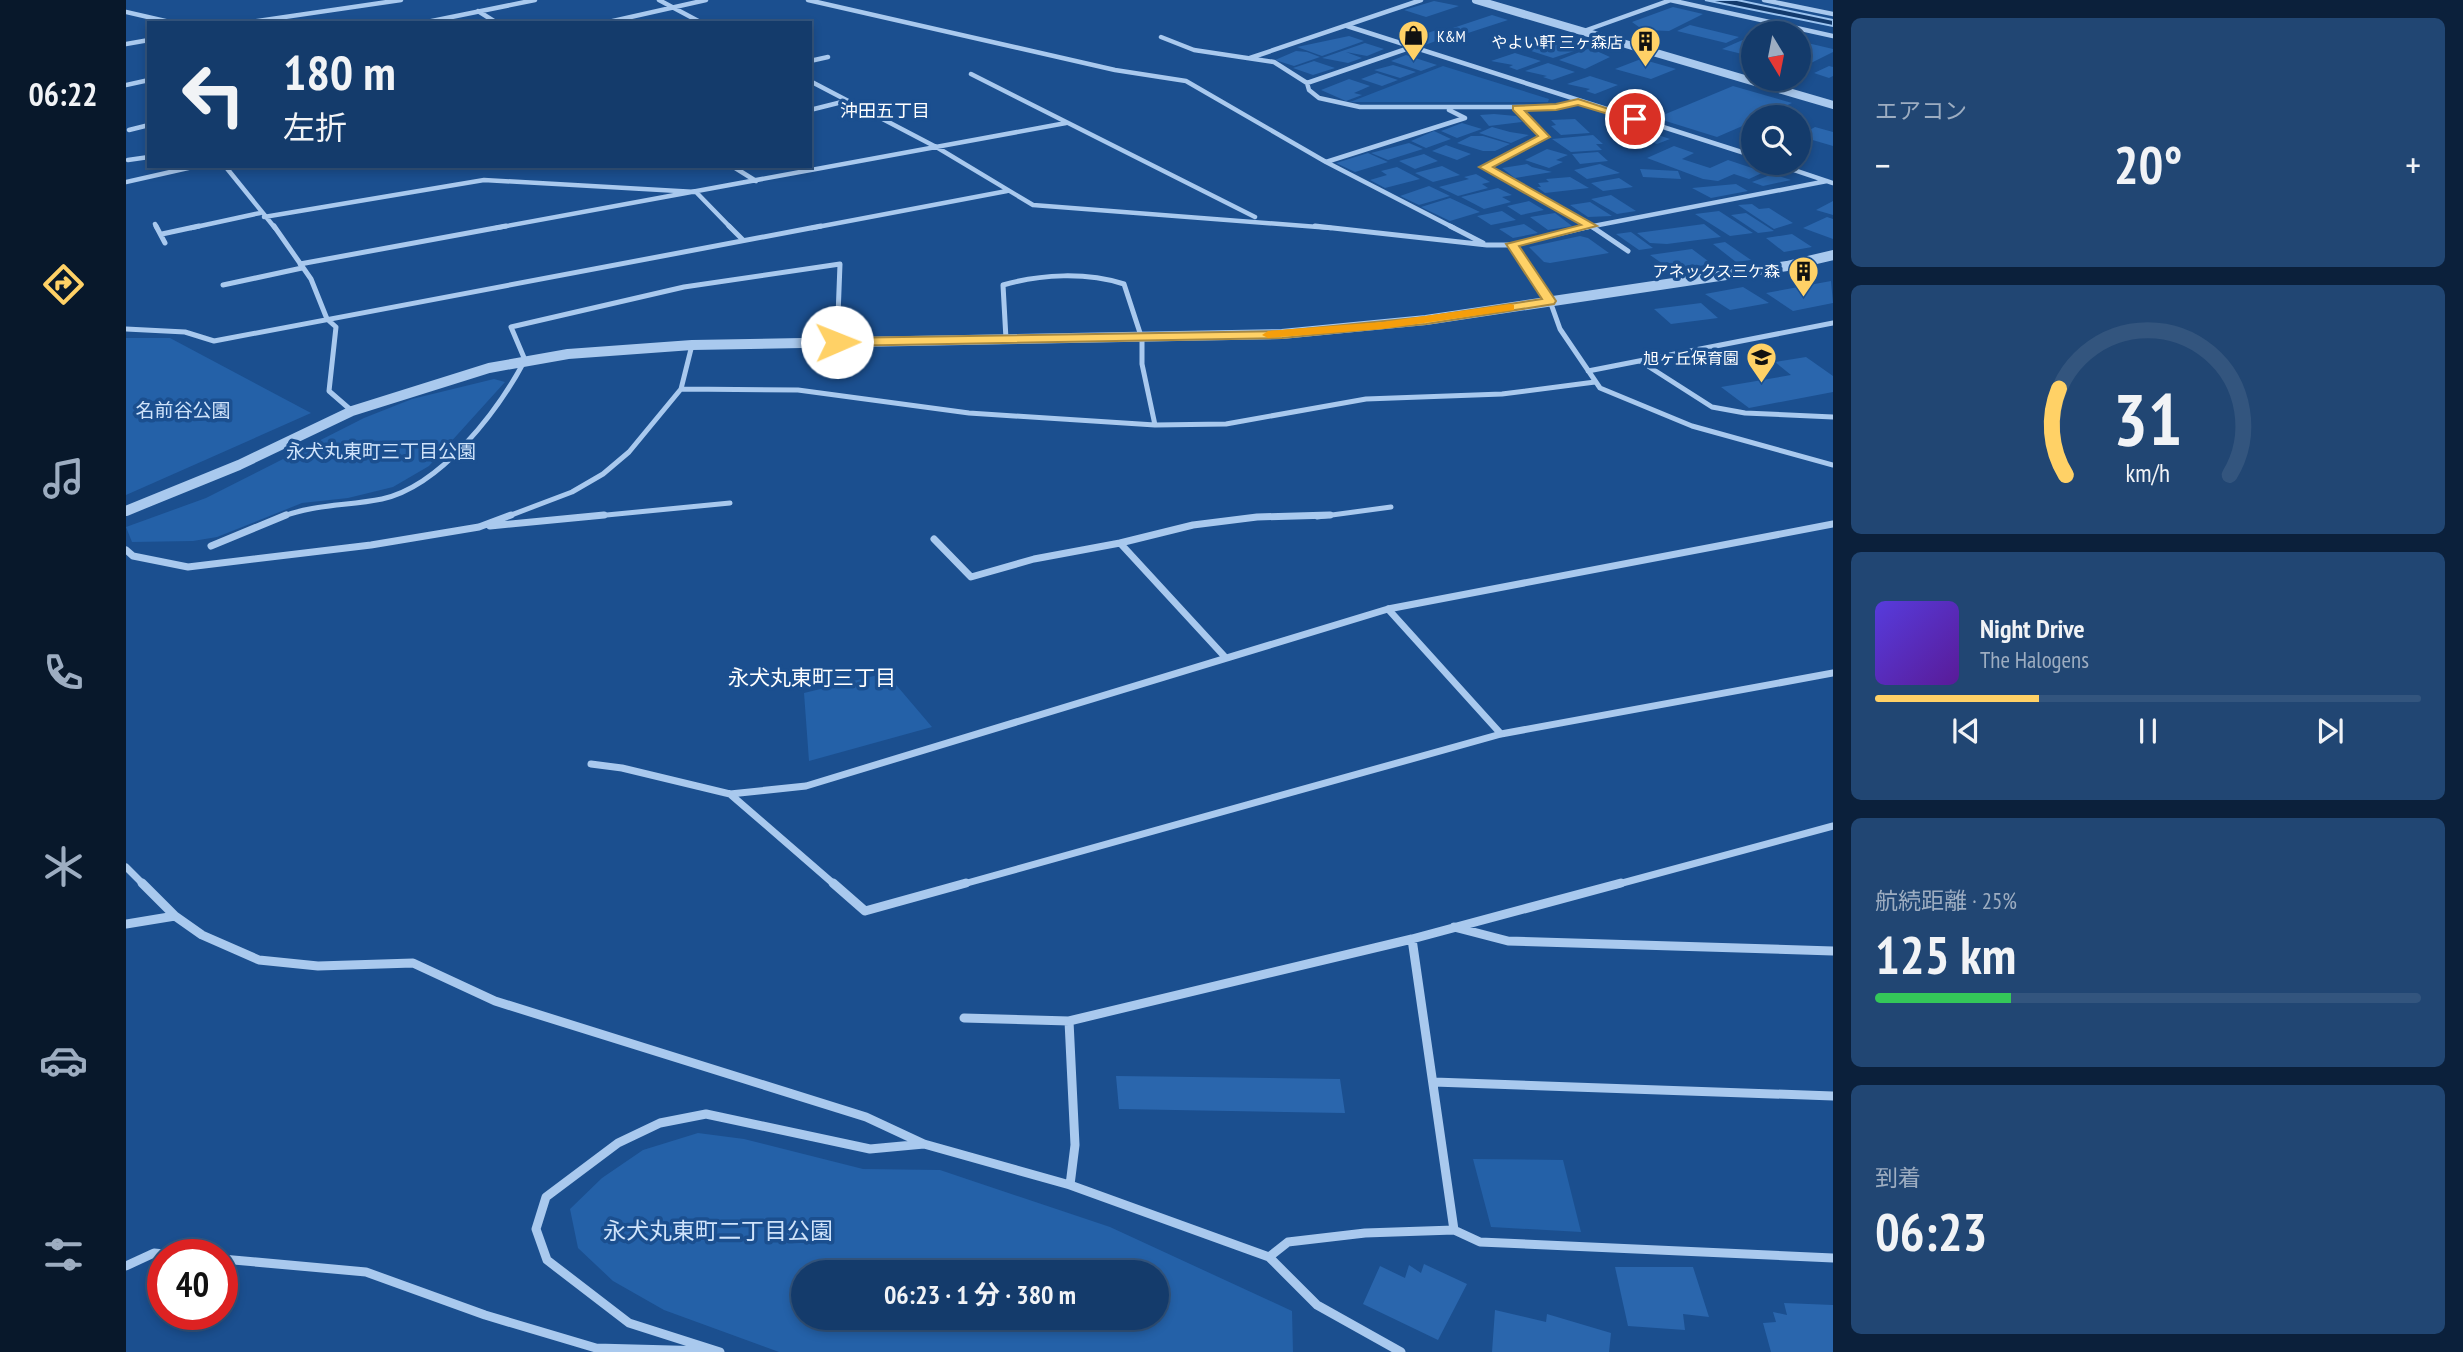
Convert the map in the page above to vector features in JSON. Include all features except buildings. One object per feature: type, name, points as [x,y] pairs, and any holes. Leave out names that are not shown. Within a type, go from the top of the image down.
[{"type":"street","points":[[258,21],[401,0]]},
{"type":"street","points":[[431,21],[535,0]]},
{"type":"street","points":[[659,0],[698,21]]},
{"type":"street","points":[[613,21],[706,0]]},
{"type":"street","points":[[808,0],[1115,70],[1186,81],[1326,162],[1486,245]]},
{"type":"street","points":[[1248,59],[1421,0]]},
{"type":"street","points":[[1476,0],[1833,105]]},
{"type":"street","points":[[1507,0],[1741,69]]},
{"type":"street","points":[[1584,31],[1670,0],[1833,36]]},
{"type":"street","points":[[1764,0],[1833,15]]},
{"type":"street","points":[[478,11],[494,21]]},
{"type":"street","points":[[126,12],[165,21]]},
{"type":"street","points":[[1347,26],[1741,152]]},
{"type":"street","points":[[1161,37],[1195,50],[1274,62],[1307,83],[1309,90],[1319,98],[1336,104],[1360,107],[1517,108],[1556,107],[1578,102]]},
{"type":"street","points":[[126,44],[147,40]]},
{"type":"street","points":[[1307,83],[1412,47]]},
{"type":"street","points":[[812,61],[828,57]]},
{"type":"street","points":[[971,75],[1259,220]]},
{"type":"street","points":[[126,85],[147,80]]},
{"type":"street","points":[[812,82],[939,148],[1033,205],[1259,220],[1486,245],[1512,244],[1591,226],[1830,182]]},
{"type":"street","points":[[1811,90],[1833,96]]},
{"type":"street","points":[[812,109],[847,100]]},
{"type":"street","points":[[1326,162],[1465,118],[1445,108]]},
{"type":"street","points":[[1517,108],[1545,137],[1485,167],[1591,226],[1628,251]]},
{"type":"street","points":[[223,285],[301,266],[1066,123]]},
{"type":"street","points":[[129,130],[147,126]]},
{"type":"street","points":[[128,160],[147,156]]},
{"type":"street","points":[[126,182],[188,168]]},
{"type":"street","points":[[227,168],[301,266],[323,300],[327,319],[336,327],[329,391],[352,411]]},
{"type":"street","points":[[735,168],[756,181]]},
{"type":"street","points":[[1809,175],[1830,182]]},
{"type":"street","points":[[162,234],[262,215],[484,180],[696,192],[743,240]]},
{"type":"street","points":[[126,329],[185,332],[215,341],[1008,190]]},
{"type":"street","points":[[155,225],[165,243]]},
{"type":"street","points":[[1512,244],[1550,301],[1560,329],[1600,388],[1692,426],[1833,466]]},
{"type":"street","points":[[126,511],[239,465],[352,411],[423,386],[525,360],[605,349],[692,345],[1142,339],[1361,328],[1787,266],[1833,255]]},
{"type":"street","points":[[211,545],[247,534],[301,510],[393,496],[438,472],[515,383],[525,360],[511,327],[684,287],[840,264],[837,342]]},
{"type":"street","points":[[1006,339],[1003,285],[1021,279],[1097,278],[1110,278],[1124,284],[1142,339],[1142,364],[1155,425]]},
{"type":"street","points":[[1588,371],[1833,324]]},
{"type":"street","points":[[479,527],[572,492],[603,474],[629,452],[681,388],[692,345]]},
{"type":"street","points":[[1640,361],[1712,407],[1745,414],[1833,417]]},
{"type":"street","points":[[681,388],[798,390],[981,414],[1155,425],[1226,424],[1366,399],[1502,394],[1595,382]]},
{"type":"street","points":[[126,550],[133,556],[188,567],[371,545],[479,527],[730,503]]},
{"type":"street","points":[[934,539],[971,577],[1034,559],[1120,543],[1193,525],[1257,517],[1308,518],[1391,507]]},
{"type":"street","points":[[591,764],[622,768],[730,794],[806,786],[974,737],[1225,657],[1388,610],[1833,524]]},
{"type":"street","points":[[1120,543],[1225,657]]},
{"type":"street","points":[[1388,610],[1501,734]]},
{"type":"street","points":[[730,794],[865,911],[1501,734],[1833,673]]},
{"type":"street","points":[[964,1018],[1069,1021],[1412,939],[1833,825]]},
{"type":"street","points":[[126,867],[174,916],[202,936],[259,960],[318,966],[413,963],[495,1001],[866,1117],[924,1144],[1070,1185],[1269,1257],[1317,1305],[1401,1352]]},
{"type":"street","points":[[126,924],[174,916]]},
{"type":"street","points":[[1453,926],[1508,941],[1833,951]]},
{"type":"street","points":[[1412,939],[1454,1230]]},
{"type":"street","points":[[1069,1021],[1075,1144],[1070,1185]]},
{"type":"street","points":[[1434,1082],[1833,1096]]},
{"type":"street","points":[[718,1352],[629,1323],[547,1260],[536,1229],[546,1197],[618,1143],[660,1123],[706,1114],[870,1149],[924,1144]]},
{"type":"street","points":[[1269,1257],[1288,1242],[1365,1233],[1454,1230],[1480,1242],[1833,1258]]},
{"type":"street","points":[[126,1266],[147,1256]]},
{"type":"street","points":[[238,1260],[366,1272],[485,1315],[596,1348],[718,1352]]},
{"type":"green space","points":[[1443,66],[1549,99],[1548,102],[1350,102]]},
{"type":"green space","name":"名前谷公園","points":[[126,338],[170,338],[311,413],[126,495]]},
{"type":"green space","name":"永犬丸東町三丁目公園","points":[[494,379],[505,382],[429,466],[393,487],[348,498],[302,503],[217,537],[193,541],[132,542],[126,527],[206,498],[364,418],[412,399]]},
{"type":"green space","points":[[886,673],[932,727],[809,761],[804,693]]},
{"type":"green space","name":"永犬丸東町二丁目公園","points":[[698,1133],[744,1139],[863,1169],[940,1170],[1110,1227],[1292,1311],[1293,1352],[779,1352],[664,1310],[613,1281],[578,1248],[570,1209],[602,1178],[643,1150]]},
{"type":"green space","points":[[1473,1159],[1563,1160],[1581,1232],[1491,1227]]},
{"type":"shaded area","points":[[1705,0],[1737,0],[1833,20],[1833,26]]},
{"type":"slow traffic","points":[[1268,335],[1382,326],[1510,307]]},
{"type":"place","name":"K&M","points":[[1414,63]]},
{"type":"place","name":"やよい軒 三ヶ森店","points":[[1646,69]]},
{"type":"place","name":"アネックス三ケ森","points":[[1803,298]]},
{"type":"place","name":"旭ヶ丘保育園","points":[[1762,385]]},
{"type":"district","name":"沖田五丁目","points":[[885,110]]},
{"type":"district","name":"永犬丸東町三丁目","points":[[812,677]]},
{"type":"route","points":[[837,342],[1142,339],[1282,334],[1426,320],[1550,301],[1512,244],[1591,226],[1485,167],[1545,137],[1517,108],[1556,107],[1578,102],[1635,119]]}]
